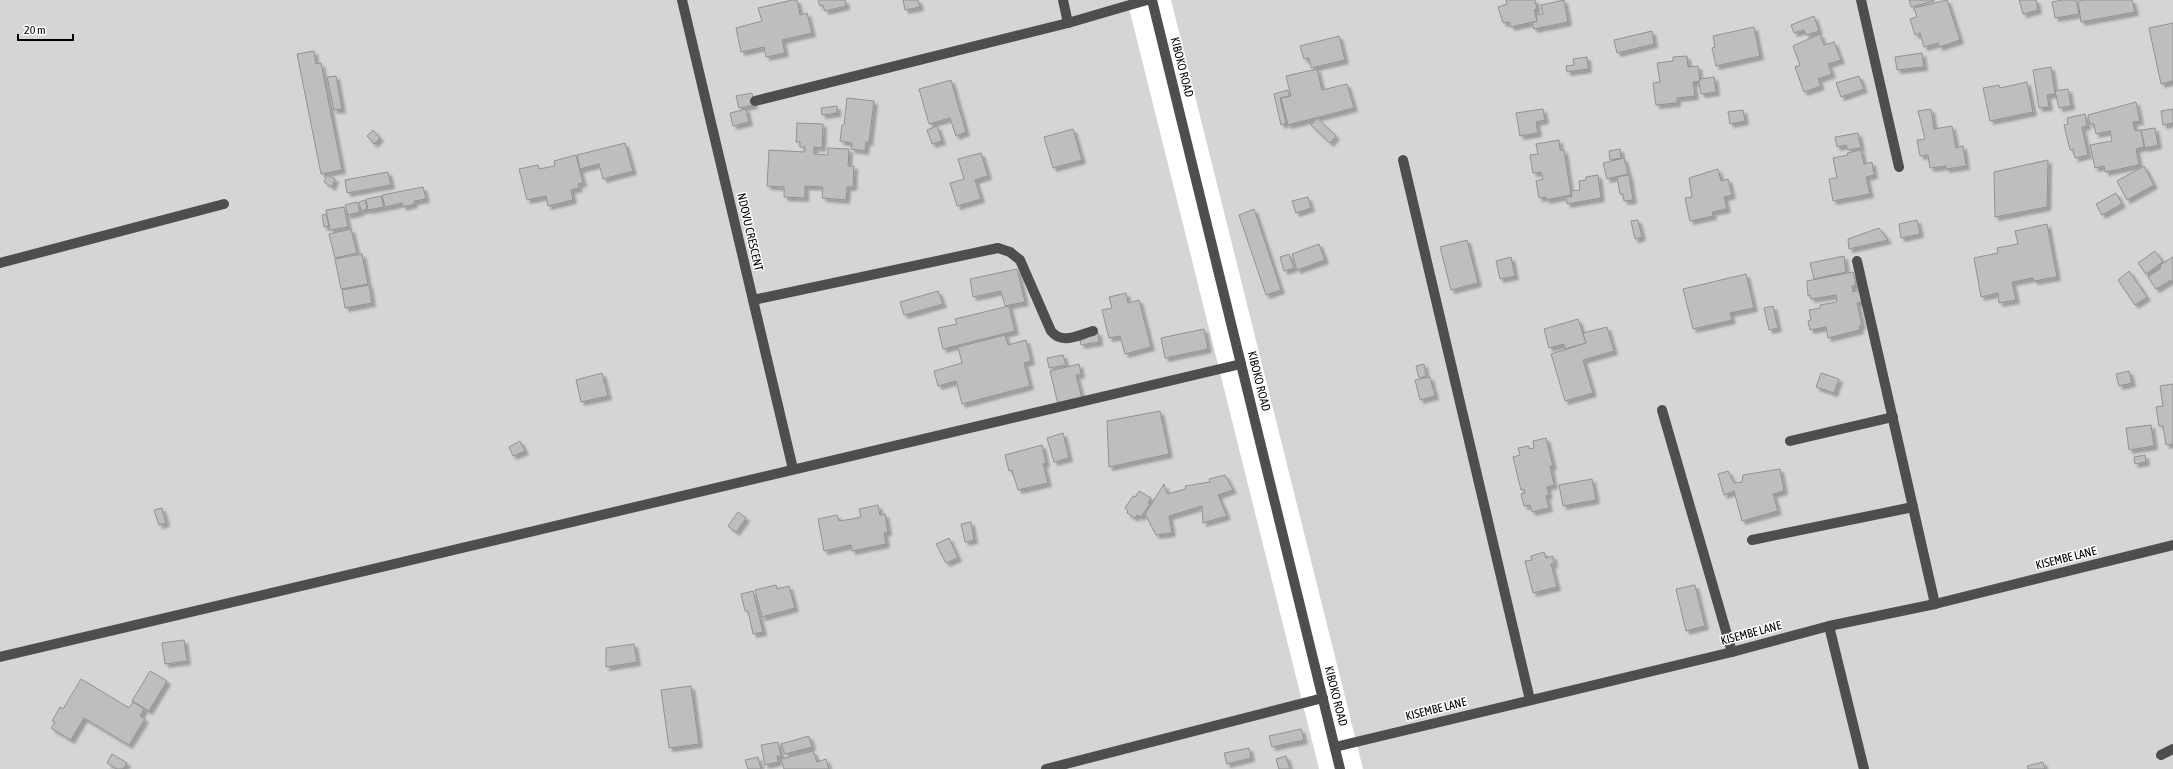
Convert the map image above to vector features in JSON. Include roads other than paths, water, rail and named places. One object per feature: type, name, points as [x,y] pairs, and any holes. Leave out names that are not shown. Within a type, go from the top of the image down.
[{"type":"street","name":"NDOVU CRESCENT","points":[[682,0],[793,469]]},
{"type":"street","points":[[1063,0],[1068,23]]},
{"type":"street","points":[[756,101],[1068,23],[1147,0]]},
{"type":"street","name":"KIBOKO ROAD","points":[[1152,0],[1340,769]]},
{"type":"street","points":[[1861,0],[1899,167]]},
{"type":"street","points":[[1403,160],[1530,700]]},
{"type":"street","points":[[0,262],[224,204]]},
{"type":"street","points":[[753,300],[998,248],[1010,252],[1020,260],[1051,331],[1056,337],[1063,339],[1093,331]]},
{"type":"street","points":[[1857,261],[1935,604]]},
{"type":"street","points":[[0,657],[80,636],[1241,364]]},
{"type":"street","points":[[1662,410],[1732,652]]},
{"type":"street","points":[[1790,441],[1893,417]]},
{"type":"street","points":[[1752,540],[1913,507]]},
{"type":"street","name":"KISEMBE LANE","points":[[1335,747],[1732,652],[1829,626],[1935,604],[2173,545]]},
{"type":"street","points":[[1829,626],[1864,769]]},
{"type":"street","points":[[1046,769],[1323,698]]},
{"type":"street","points":[[2161,755],[2173,749]]}]
